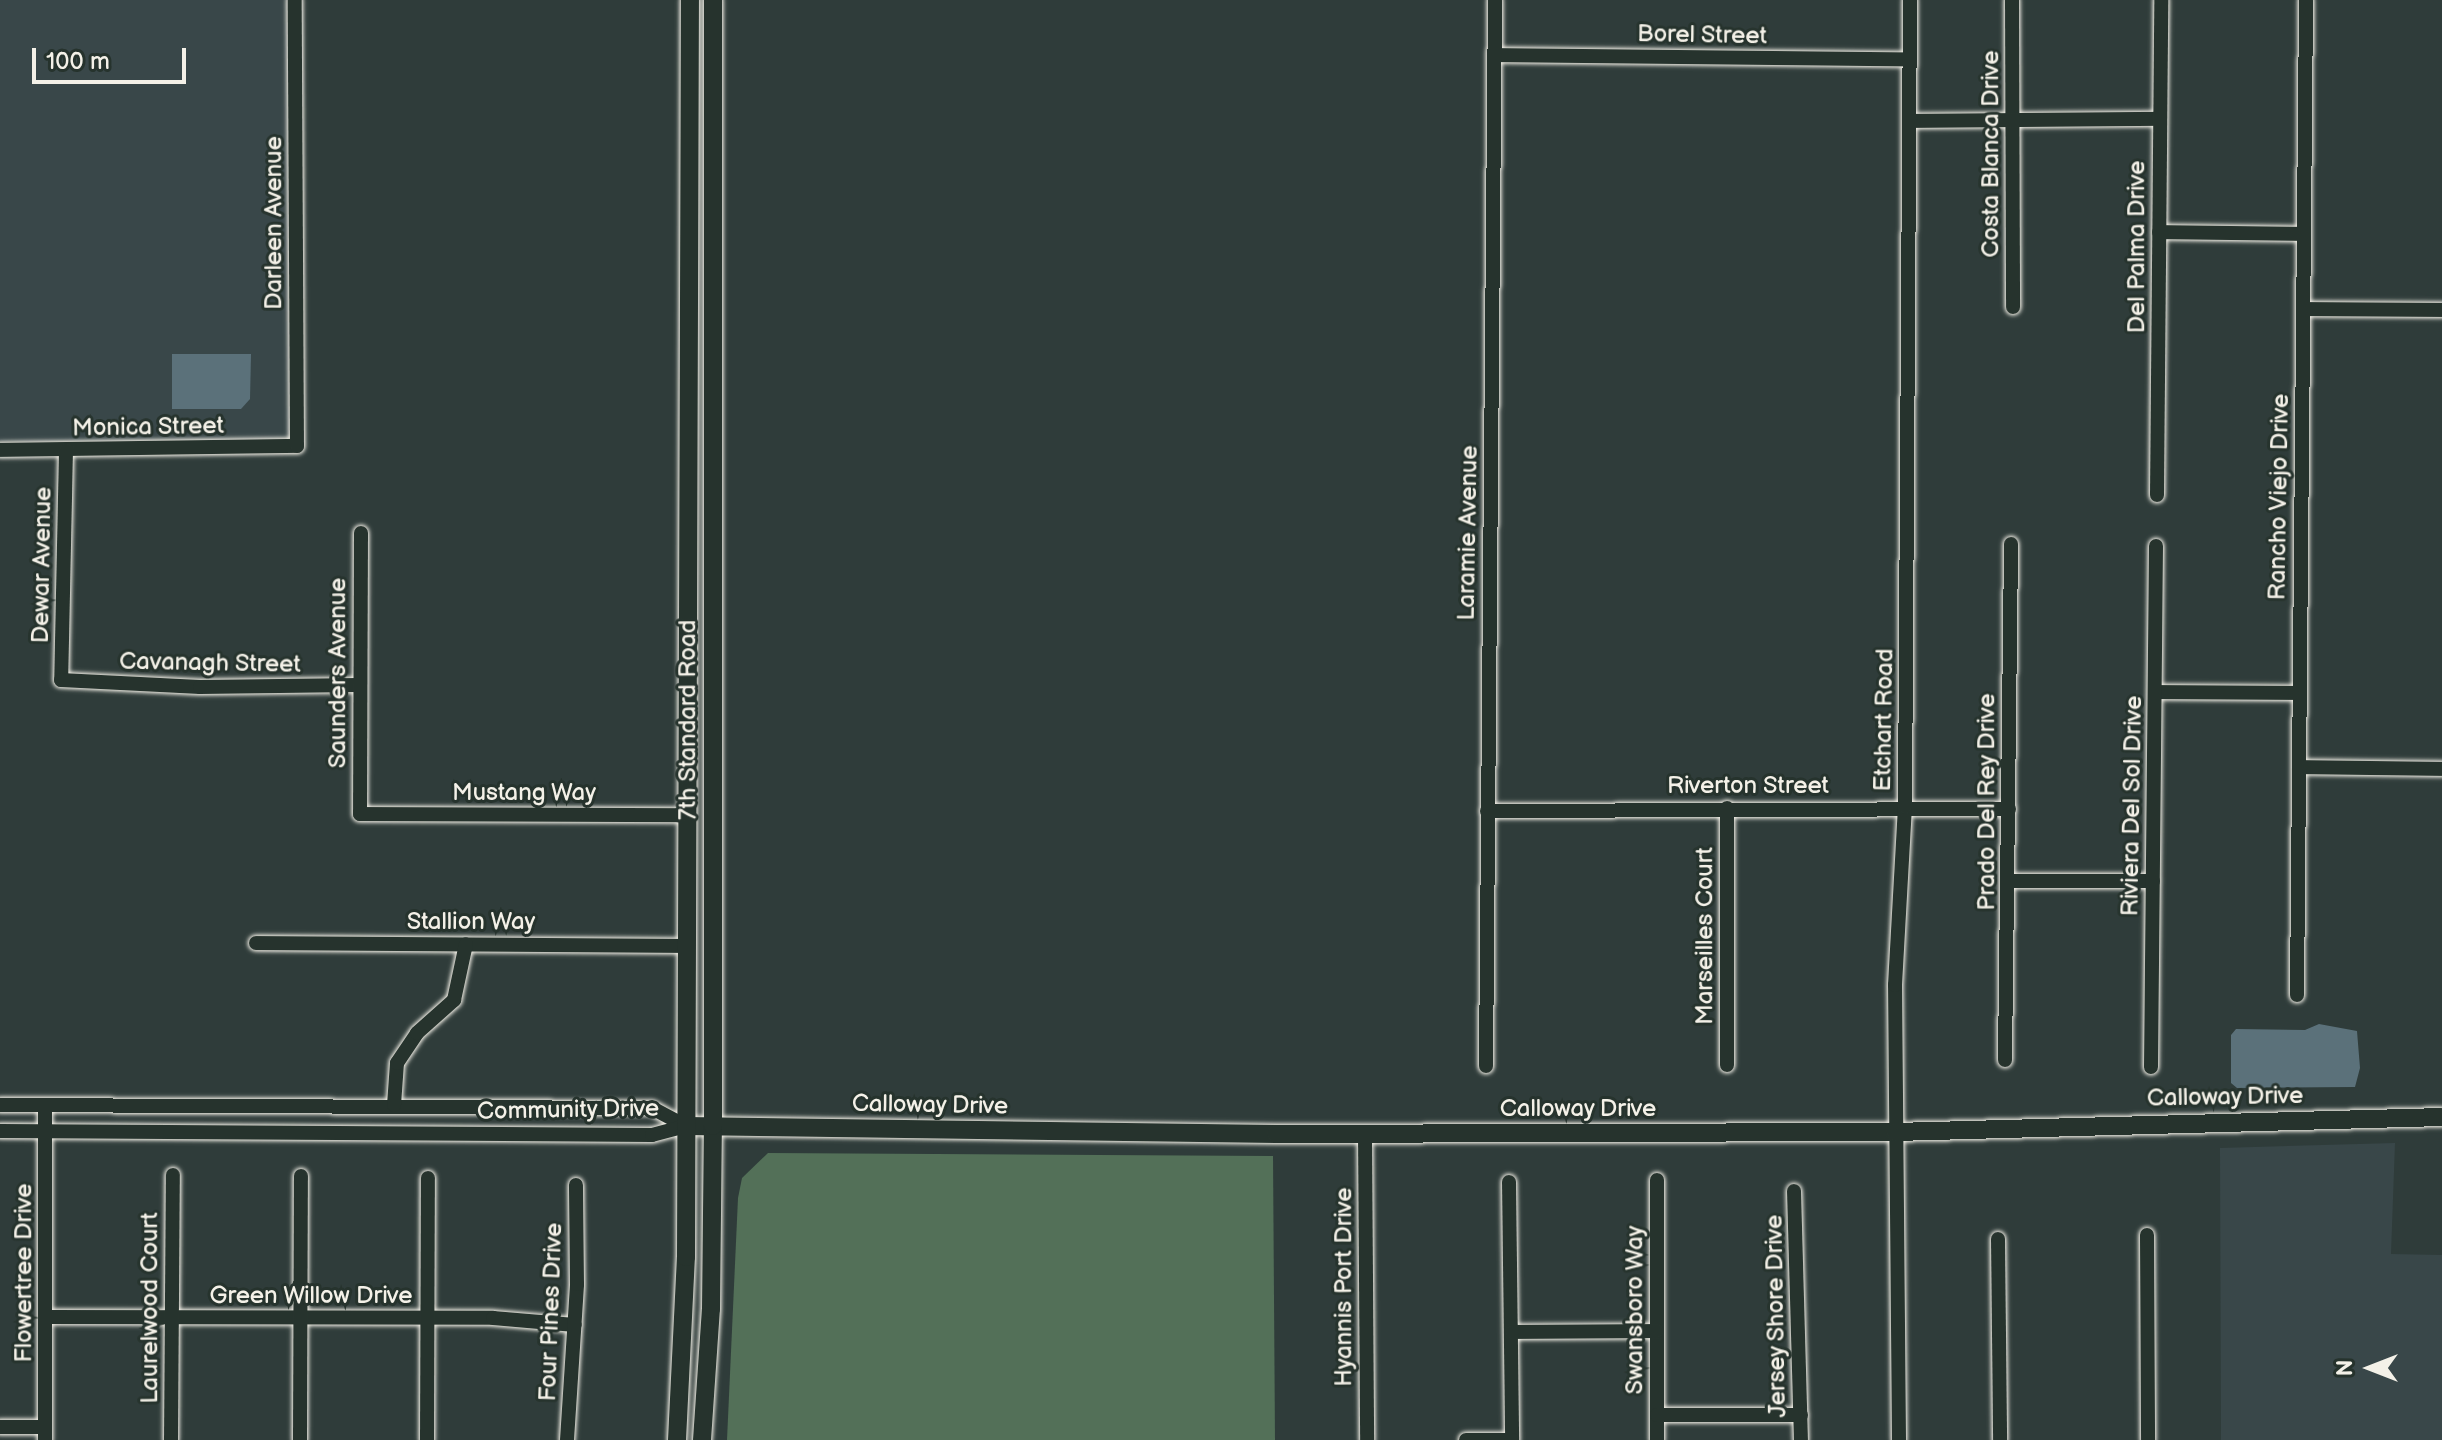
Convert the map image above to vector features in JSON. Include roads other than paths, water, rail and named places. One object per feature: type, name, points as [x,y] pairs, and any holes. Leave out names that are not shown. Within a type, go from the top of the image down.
[{"type":"main road","name":"7th Standard Road","points":[[677,1440],[685,1299],[690,0]]},
{"type":"main road","name":"7th Standard Road","points":[[702,1440],[711,1309],[713,1126],[713,0]]},
{"type":"main road","name":"Calloway Drive","points":[[686,1126],[1365,1134],[1895,1132],[2442,1117]]},
{"type":"street","name":"Darleen Avenue","points":[[295,0],[297,446]]},
{"type":"street","name":"Laramie Avenue","points":[[1486,1066],[1495,0]]},
{"type":"street","name":"Etchart Road","points":[[1899,1440],[1895,985],[1905,807],[1910,0]]},
{"type":"street","name":"Costa Blanca Drive","points":[[2012,0],[2013,307]]},
{"type":"street","name":"Del Palma Drive","points":[[2157,495],[2161,0]]},
{"type":"street","name":"Rancho Viejo Drive","points":[[2297,995],[2306,0]]},
{"type":"street","name":"Borel Street","points":[[1495,55],[1909,59]]},
{"type":"street","points":[[1910,121],[2160,119]]},
{"type":"street","points":[[2159,232],[2303,234]]},
{"type":"street","points":[[2303,309],[2442,310]]},
{"type":"street","name":"Monica Street","points":[[0,450],[297,446]]},
{"type":"street","name":"Dewar Avenue","points":[[61,680],[66,450]]},
{"type":"street","name":"Saunders Avenue","points":[[360,814],[358,685],[361,533]]},
{"type":"street","name":"Prado Del Rey Drive","points":[[2005,1060],[2011,544]]},
{"type":"street","name":"Riviera Del Sol Drive","points":[[2151,1067],[2156,546]]},
{"type":"street","name":"Cavanagh Street","points":[[61,680],[200,687],[358,685]]},
{"type":"street","points":[[2155,692],[2300,693]]},
{"type":"street","points":[[2299,767],[2442,769]]},
{"type":"street","name":"Marseilles Court","points":[[1727,808],[1727,1065]]},
{"type":"street","name":"Riverton Street","points":[[1487,811],[2009,809]]},
{"type":"street","name":"Mustang Way","points":[[360,814],[688,815]]},
{"type":"street","points":[[2009,881],[2153,881]]},
{"type":"street","name":"Stallion Way","points":[[256,943],[686,946]]},
{"type":"street","points":[[394,1105],[397,1063],[417,1033],[454,1000],[466,944]]},
{"type":"street","name":"Community Drive","points":[[0,1105],[652,1108],[686,1126]]},
{"type":"street","name":"Flowertree Drive","points":[[45,1105],[45,1433]]},
{"type":"street","name":"Community Drive","points":[[0,1131],[652,1135],[686,1126]]},
{"type":"street","name":"Hyannis Port Drive","points":[[1365,1134],[1367,1440]]},
{"type":"street","name":"Laurelwood Court","points":[[171,1440],[173,1175]]},
{"type":"street","points":[[300,1440],[301,1176]]},
{"type":"street","points":[[427,1440],[428,1178]]},
{"type":"street","name":"Swansboro Way","points":[[1657,1180],[1657,1440]]},
{"type":"street","points":[[1466,1440],[1512,1440],[1509,1182]]},
{"type":"street","name":"Four Pines Drive","points":[[567,1440],[575,1325],[576,1185]]},
{"type":"street","name":"Jersey Shore Drive","points":[[1794,1191],[1801,1440]]},
{"type":"street","points":[[2147,1235],[2148,1440]]},
{"type":"street","points":[[1998,1239],[2000,1440]]},
{"type":"street","name":"Green Willow Drive","points":[[46,1317],[428,1318],[575,1325]]},
{"type":"street","points":[[1512,1332],[1657,1331]]},
{"type":"street","points":[[1657,1415],[1801,1415]]},
{"type":"street","points":[[0,1427],[45,1433]]},
{"type":"water","points":[[172,354],[251,354],[250,399],[241,409],[172,409]]},
{"type":"water","points":[[2319,1024],[2357,1031],[2360,1068],[2355,1087],[2237,1088],[2231,1083],[2231,1035],[2236,1029],[2305,1030]]}]
